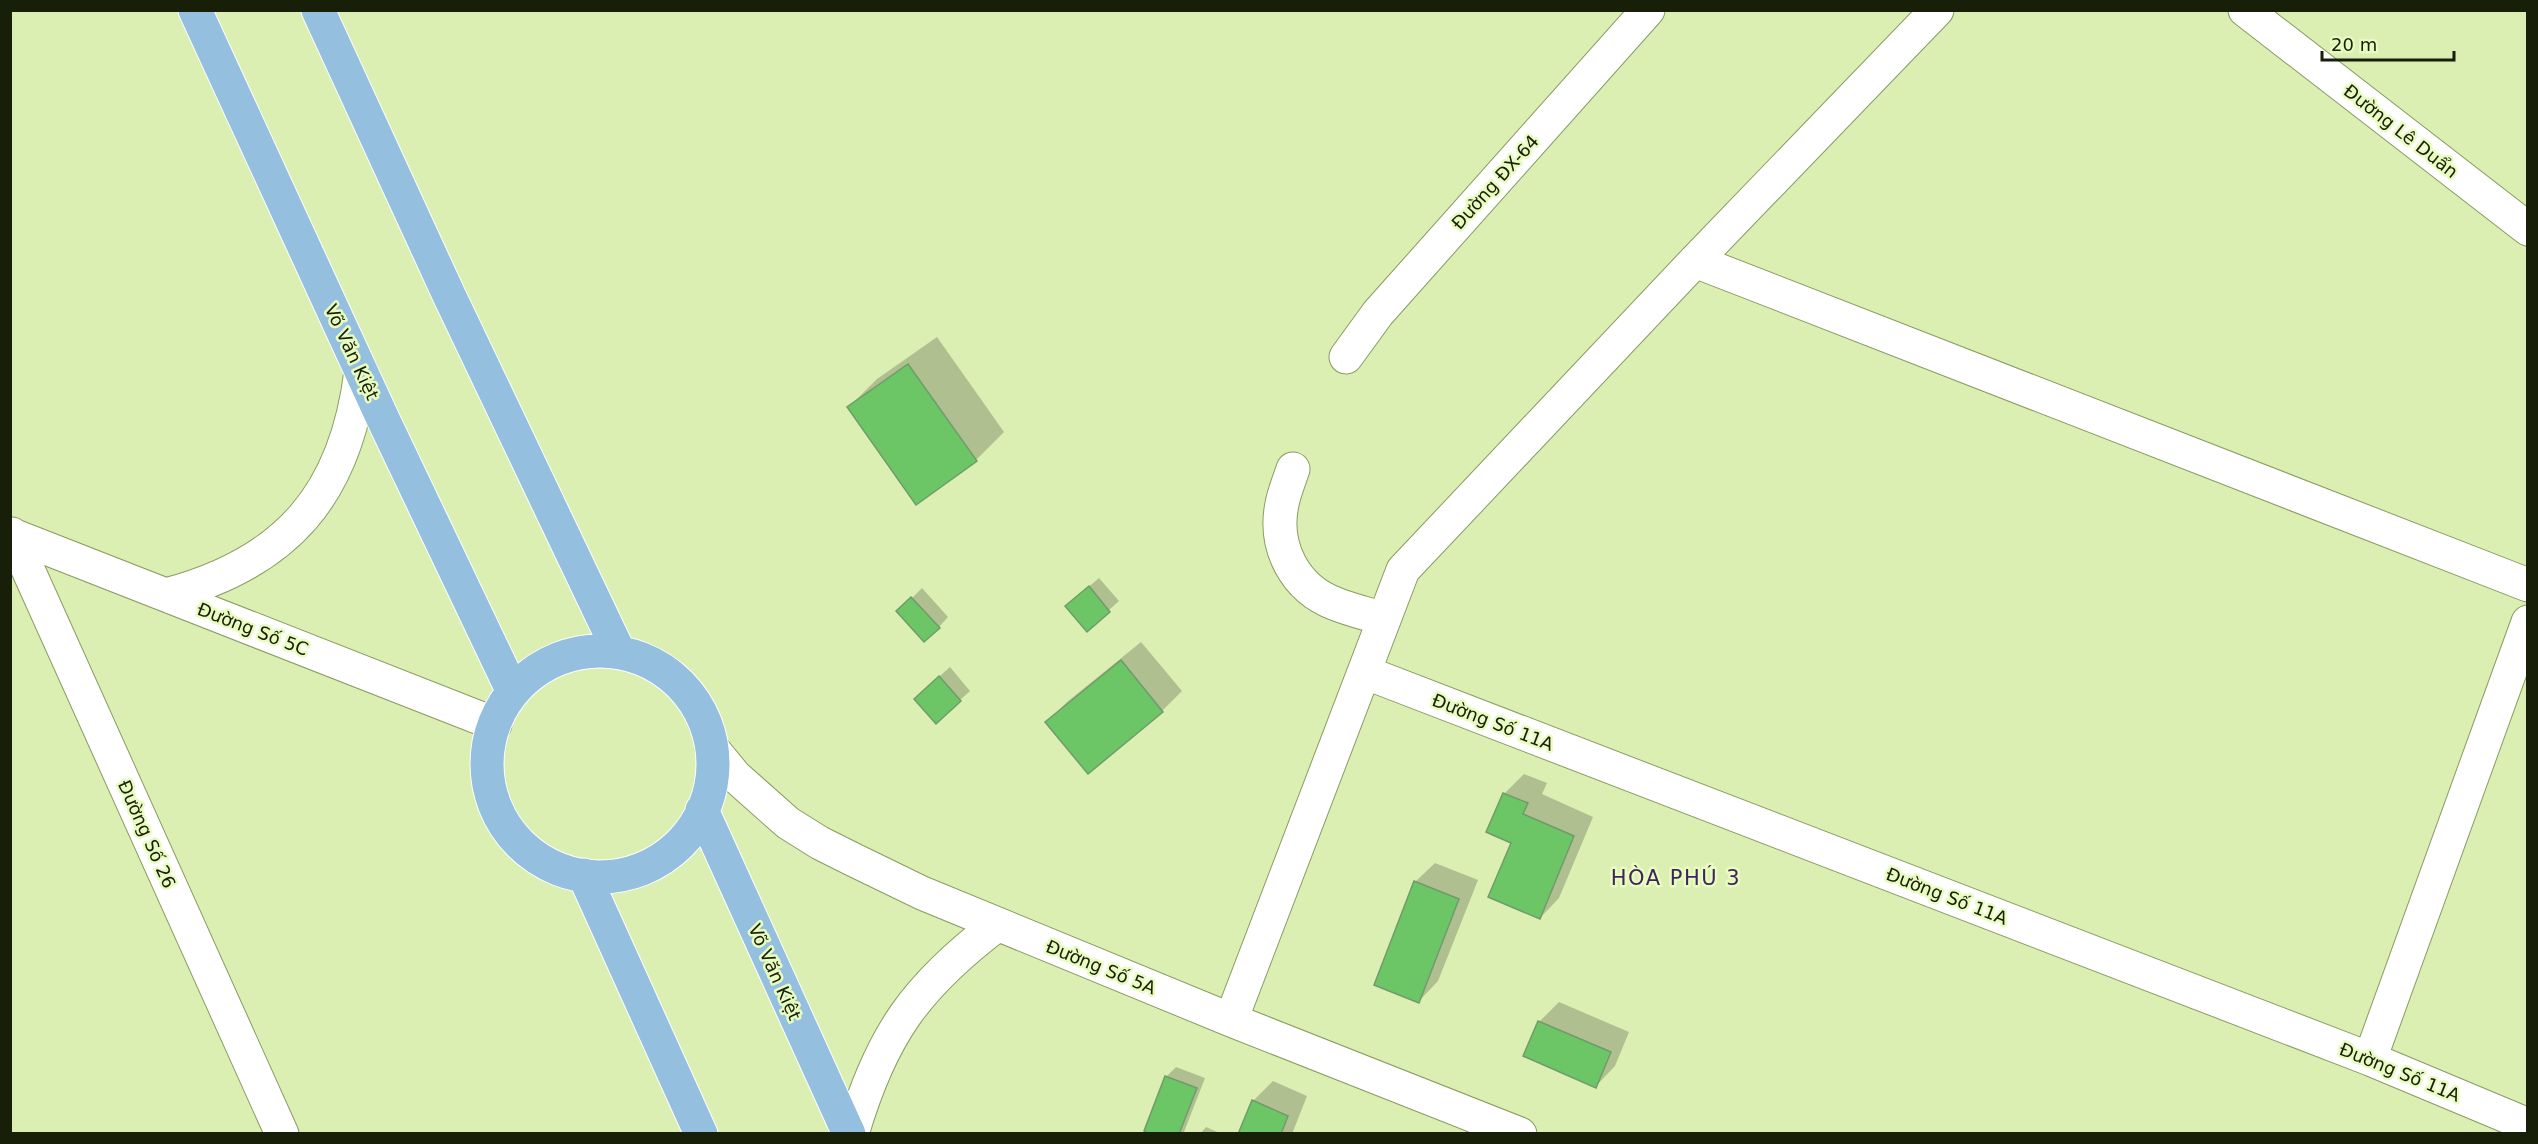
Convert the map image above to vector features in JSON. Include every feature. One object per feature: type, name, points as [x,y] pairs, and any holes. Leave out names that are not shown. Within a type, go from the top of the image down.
[{"type":"main road","name":"Võ Văn Kiệt","points":[[195,10],[361,371],[513,692]]},
{"type":"main road","points":[[318,10],[448,293],[619,652]]},
{"type":"main road","points":[[584,651],[619,652],[652,664],[681,685],[701,714],[712,748],[711,787],[696,824],[671,853],[636,872],[597,878],[559,871],[526,850],[501,820],[487,782],[488,744],[500,710],[513,692],[521,682],[550,661],[584,651]]},
{"type":"main road","name":"Võ Văn Kiệt","points":[[702,810],[850,1134]]},
{"type":"main road","points":[[584,875],[701,1134]]},
{"type":"street","name":"Đường ĐX-64","points":[[1346,357],[1378,313],[1648,10]]},
{"type":"street","points":[[1231,1020],[1403,570],[1695,261],[1937,10]]},
{"type":"street","name":"Đường Lê Duẩn","points":[[2245,10],[2528,229]]},
{"type":"street","points":[[1695,261],[2528,585]]},
{"type":"street","points":[[166,595],[202,585],[237,571],[268,551],[296,526],[317,499],[335,470],[349,438],[357,405],[361,371]]},
{"type":"street","points":[[1293,469],[1281,506],[1281,540],[1290,567],[1306,588],[1334,604],[1384,619]]},
{"type":"street","name":"Đường Số 5C","points":[[11,534],[495,724]]},
{"type":"street","name":"Đường Số 26","points":[[11,534],[282,1134]]},
{"type":"street","points":[[2370,1059],[2528,622]]},
{"type":"street","name":"Đường Số 11A","points":[[1364,672],[2370,1059],[2528,1125]]},
{"type":"street","name":"Đường Số 5A","points":[[712,748],[760,801],[788,823],[820,843],[922,893],[1231,1020],[1520,1134]]},
{"type":"street","points":[[850,1134],[880,1055],[902,1017],[930,982],[962,951],[998,924]]},
{"type":"building","points":[[908,364],[977,461],[916,505],[847,407]]},
{"type":"building","points":[[1089,586],[1110,612],[1087,632],[1065,606]]},
{"type":"building","points":[[911,597],[940,628],[924,642],[896,611]]},
{"type":"building","points":[[1121,660],[1163,712],[1088,774],[1045,722]]},
{"type":"building","points":[[939,676],[961,701],[936,724],[914,699]]},
{"type":"building","points":[[1503,793],[1528,803],[1523,814],[1574,836],[1540,919],[1488,897],[1511,843],[1486,832]]},
{"type":"building","points":[[1414,881],[1459,899],[1419,1003],[1374,985]]},
{"type":"building","points":[[1538,1021],[1611,1052],[1596,1088],[1523,1056]]},
{"type":"building","points":[[1165,1076],[1197,1088],[1179,1134],[1149,1134],[1144,1131]]},
{"type":"building","points":[[1252,1100],[1288,1116],[1281,1134],[1238,1134]]},
{"type":"district","name":"HÒA PHÚ 3","points":[[1676,878]]}]
